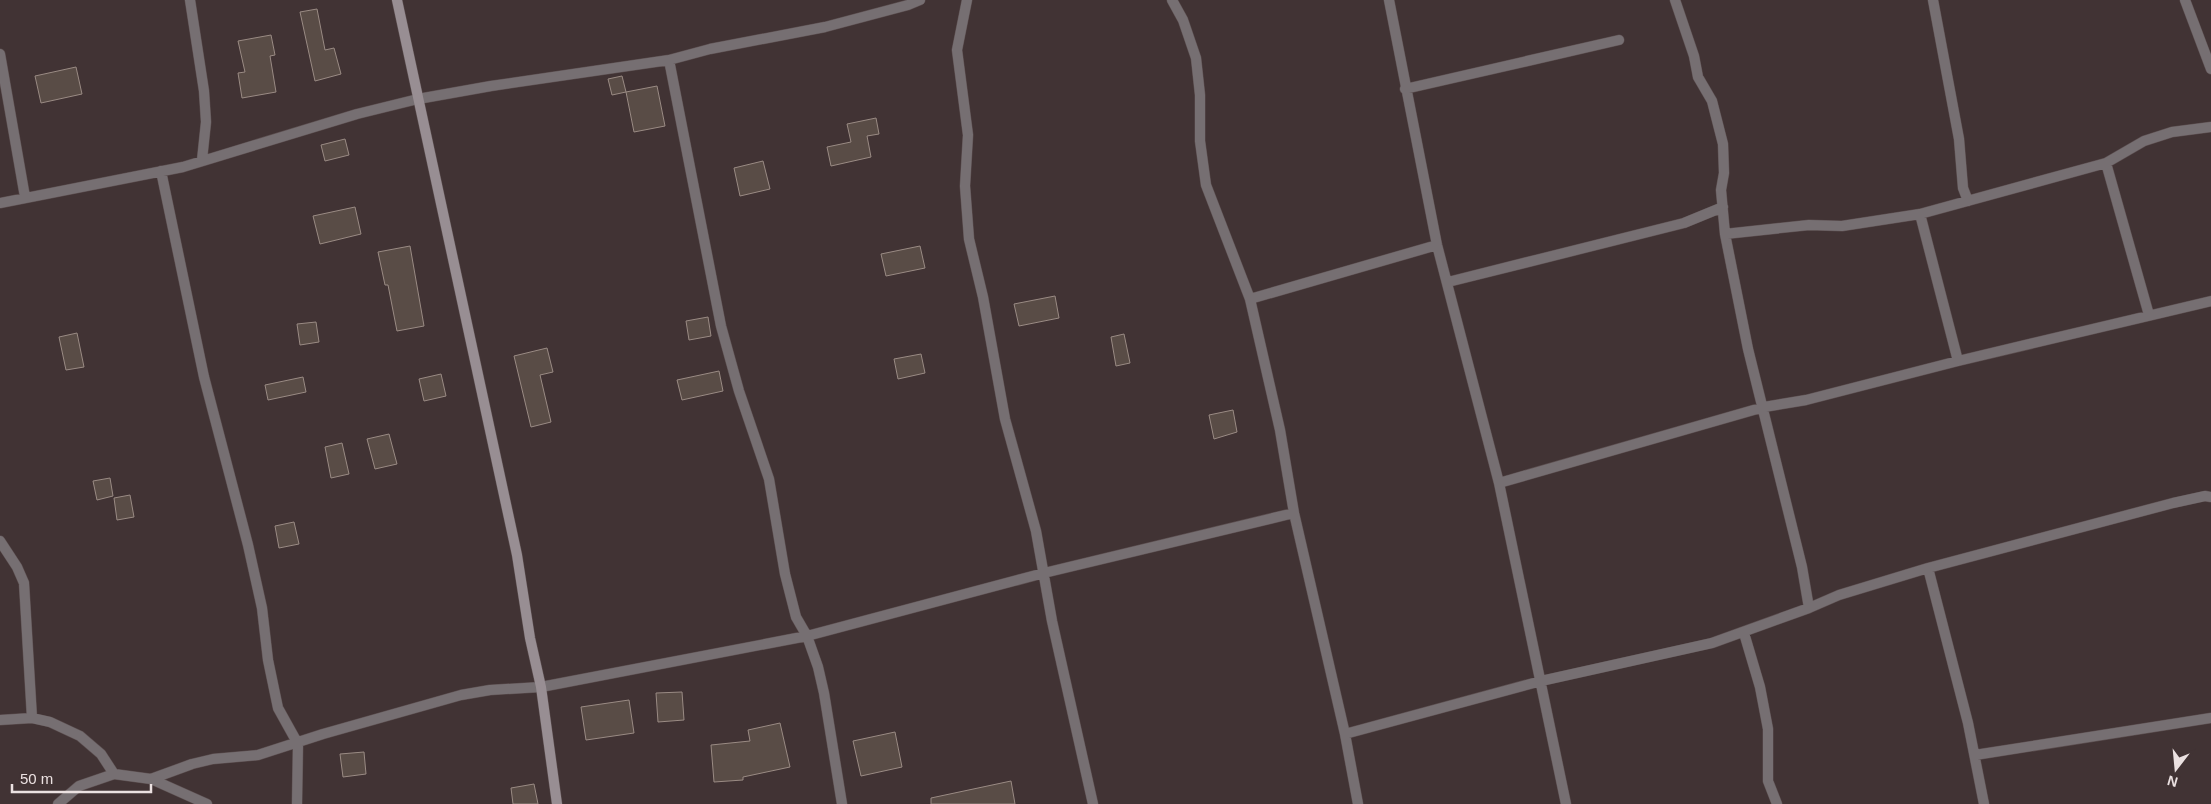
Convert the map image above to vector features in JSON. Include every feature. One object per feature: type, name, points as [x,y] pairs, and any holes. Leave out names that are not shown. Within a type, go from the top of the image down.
[{"type":"street","points":[[190,0],[204,91],[206,122],[202,160]]},
{"type":"street","points":[[397,0],[468,336],[499,466],[541,687],[558,804]]},
{"type":"street","points":[[0,203],[184,167],[357,114],[418,99],[491,86],[669,60],[710,49],[825,27],[908,5],[920,0]]},
{"type":"street","points":[[967,0],[957,50],[968,135],[965,186],[969,238],[983,297],[1005,419],[1036,532],[1058,649],[1093,804]]},
{"type":"street","points":[[1172,0],[1182,20],[1196,58],[1200,96],[1200,141],[1206,185],[1250,299],[1280,430],[1294,513],[1345,734],[1358,804]]},
{"type":"street","points":[[1389,0],[1437,245],[1499,483],[1566,804]]},
{"type":"street","points":[[1675,0],[1694,56],[1698,77],[1712,101],[1723,144],[1722,219],[1748,349],[1764,407],[1802,567],[1809,608]]},
{"type":"street","points":[[1933,0],[1959,139],[1963,188],[1968,200]]},
{"type":"street","points":[[2185,0],[2211,69]]},
{"type":"street","points":[[1405,89],[1619,40]]},
{"type":"street","points":[[0,54],[25,197]]},
{"type":"street","points":[[669,60],[721,326],[739,391],[770,479],[785,574],[796,617],[807,636],[824,693],[842,804]]},
{"type":"street","points":[[1725,234],[1808,225],[1842,226],[1920,214],[2106,163],[2144,141],[2172,132],[2211,128]]},
{"type":"street","points":[[2106,163],[2149,314]]},
{"type":"street","points":[[161,171],[204,377],[250,554],[262,608],[278,708],[298,744],[297,804]]},
{"type":"street","points":[[1448,282],[1684,223],[1723,207]]},
{"type":"street","points":[[1920,214],[1958,361]]},
{"type":"street","points":[[1250,299],[1437,245]]},
{"type":"street","points":[[1499,483],[1764,407],[1806,400],[2149,314],[2211,301]]},
{"type":"street","points":[[1345,734],[1541,681],[1712,644],[1839,595],[1928,568],[2173,503],[2205,496],[2211,497]]},
{"type":"street","points":[[150,779],[192,764],[258,755],[298,744],[323,734],[461,695],[490,690],[541,687],[807,636],[1044,573],[1294,513]]},
{"type":"street","points":[[0,541],[17,567],[24,583],[32,718]]},
{"type":"street","points":[[1928,568],[1975,755],[1984,804]]},
{"type":"street","points":[[1744,633],[1760,687],[1768,729],[1768,781],[1777,804]]},
{"type":"street","points":[[0,720],[32,718],[50,722],[80,736],[101,754],[114,774]]},
{"type":"street","points":[[1975,755],[2211,718]]},
{"type":"street","points":[[58,804],[80,786],[114,774],[150,779],[207,804]]},
{"type":"building","points":[[317,9],[325,50],[334,48],[341,74],[315,81],[300,12]]},
{"type":"building","points":[[271,35],[275,55],[270,56],[276,92],[242,98],[238,73],[245,72],[238,41]]},
{"type":"building","points":[[76,67],[82,94],[41,103],[35,76]]},
{"type":"building","points":[[622,76],[626,92],[612,95],[608,79]]},
{"type":"building","points":[[657,86],[665,126],[634,132],[626,92]]},
{"type":"building","points":[[876,118],[879,134],[867,136],[871,157],[831,166],[827,147],[851,142],[847,124]]},
{"type":"building","points":[[345,139],[349,155],[325,161],[321,145]]},
{"type":"building","points":[[763,161],[770,189],[740,196],[734,168]]},
{"type":"building","points":[[355,207],[361,234],[320,244],[313,216]]},
{"type":"building","points":[[410,246],[424,326],[397,331],[388,285],[385,285],[378,252]]},
{"type":"building","points":[[920,246],[925,268],[886,276],[881,254]]},
{"type":"building","points":[[1055,296],[1059,318],[1019,326],[1014,304]]},
{"type":"building","points":[[708,317],[711,336],[689,340],[686,321]]},
{"type":"building","points":[[316,322],[319,342],[300,345],[297,324]]},
{"type":"building","points":[[77,333],[84,367],[66,370],[59,337]]},
{"type":"building","points":[[1124,334],[1130,363],[1116,366],[1111,337]]},
{"type":"building","points":[[547,348],[553,372],[540,375],[551,422],[531,427],[514,356]]},
{"type":"building","points":[[921,354],[925,373],[898,379],[894,359]]},
{"type":"building","points":[[719,371],[723,391],[682,400],[677,380]]},
{"type":"building","points":[[441,374],[446,396],[424,401],[419,379]]},
{"type":"building","points":[[303,377],[306,392],[268,400],[265,385]]},
{"type":"building","points":[[1233,410],[1237,432],[1214,439],[1209,415]]},
{"type":"building","points":[[389,434],[397,464],[375,469],[367,439]]},
{"type":"building","points":[[342,443],[349,474],[331,478],[325,447]]},
{"type":"building","points":[[110,478],[113,496],[97,500],[93,481]]},
{"type":"building","points":[[130,495],[134,517],[117,520],[114,498]]},
{"type":"building","points":[[294,522],[299,544],[279,548],[275,526]]},
{"type":"building","points":[[682,692],[684,720],[658,722],[656,693]]},
{"type":"building","points":[[629,700],[634,733],[586,740],[581,707]]},
{"type":"building","points":[[780,723],[790,767],[743,777],[743,780],[714,782],[711,745],[750,741],[748,730]]},
{"type":"building","points":[[895,732],[902,767],[861,776],[853,741]]},
{"type":"building","points":[[364,752],[366,774],[343,777],[340,754]]},
{"type":"building","points":[[1011,781],[1015,804],[931,804],[931,798]]},
{"type":"building","points":[[534,784],[538,804],[513,804],[511,788]]}]
